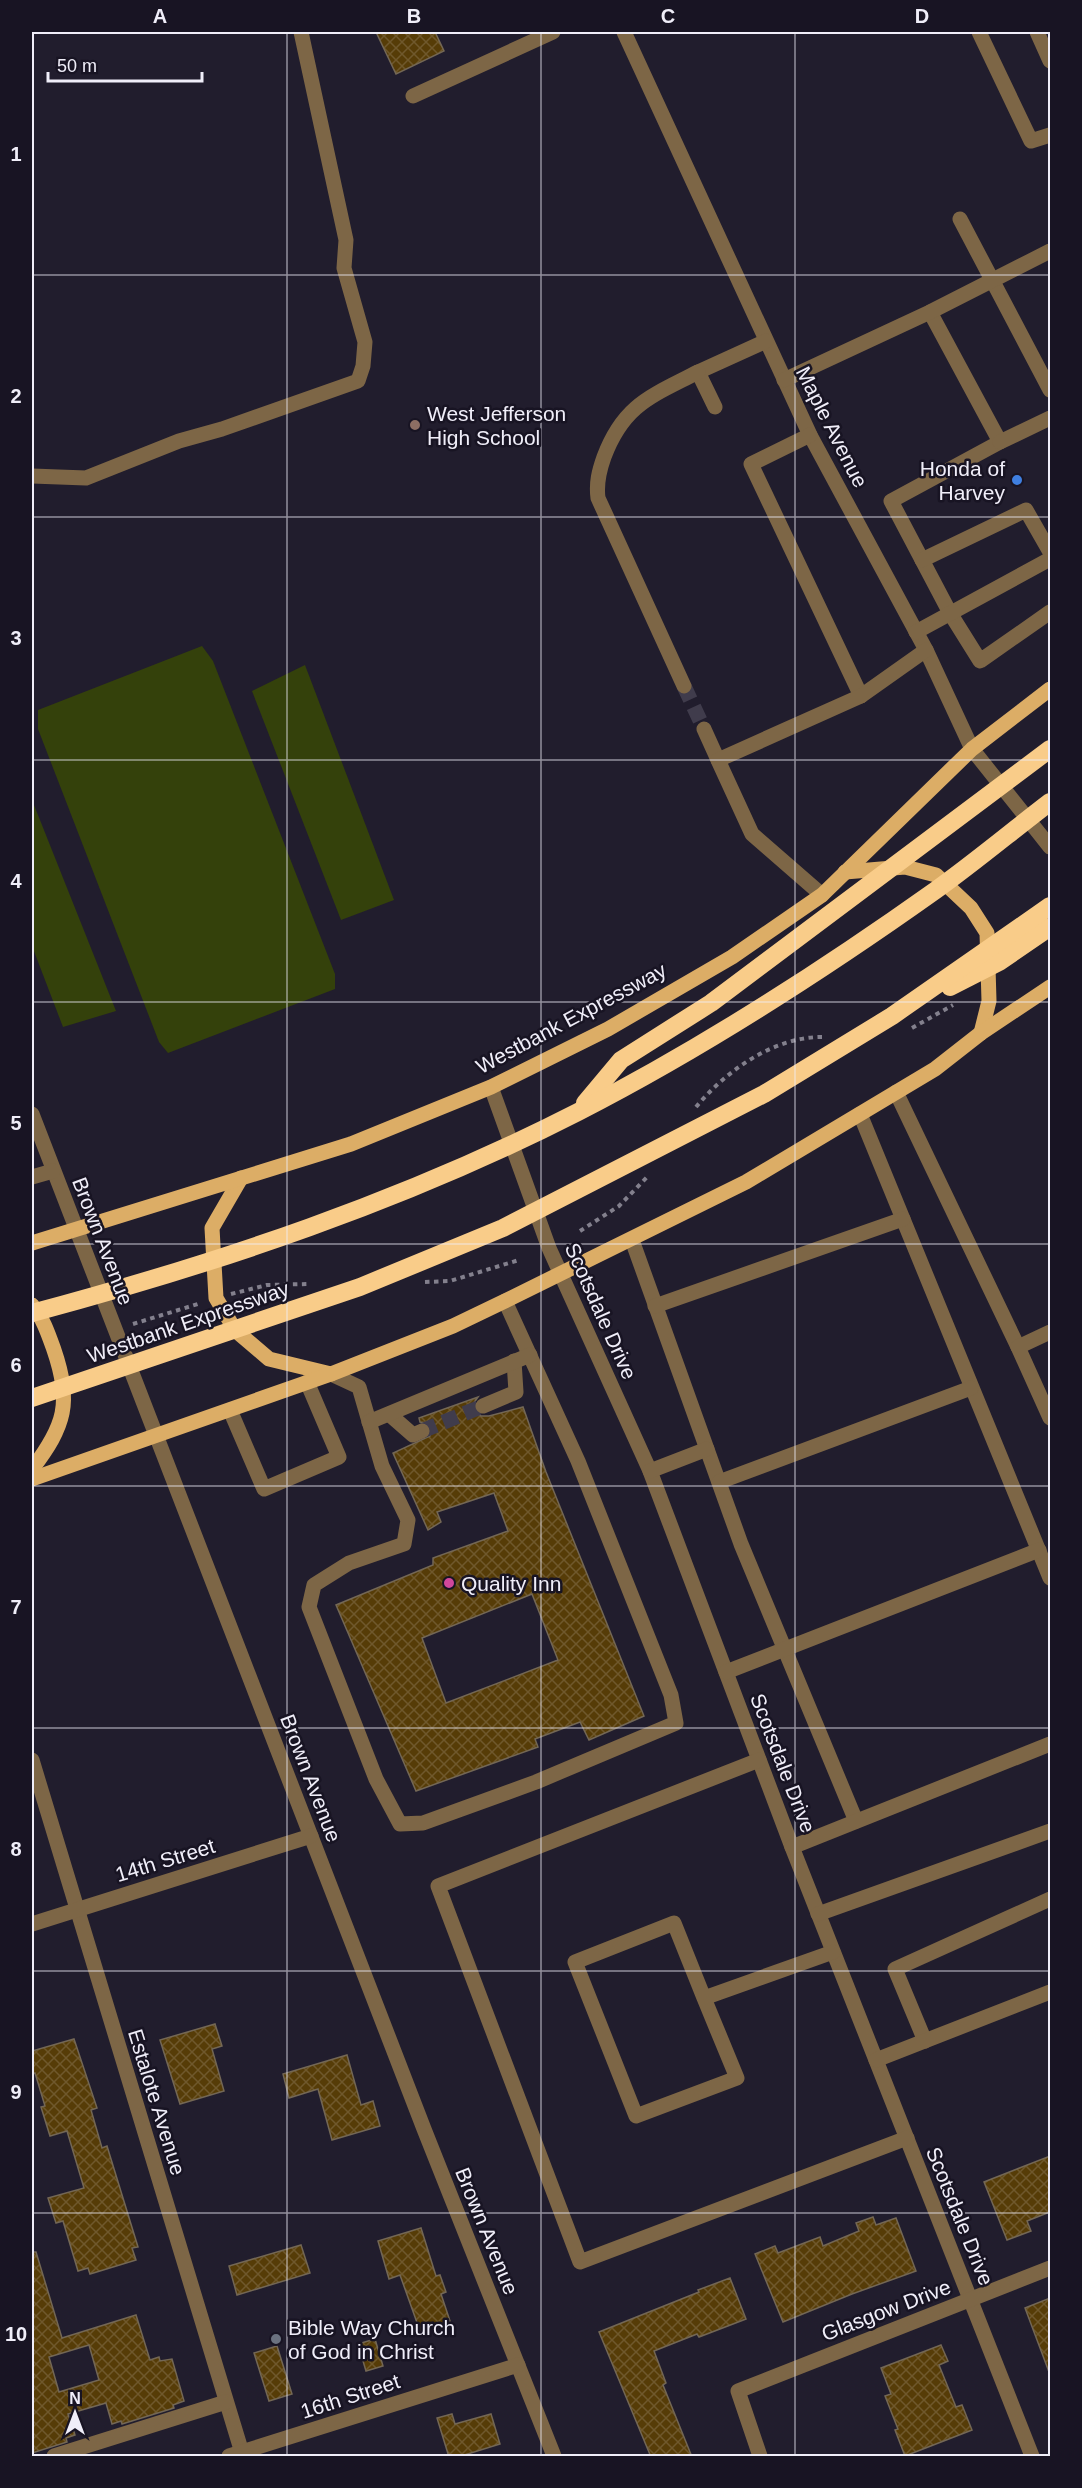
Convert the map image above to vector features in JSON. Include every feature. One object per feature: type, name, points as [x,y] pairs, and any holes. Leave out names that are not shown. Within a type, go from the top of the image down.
[{"type":"highway","points":[[578,1112],[621,1060],[711,1003],[1050,749]]},
{"type":"highway","points":[[32,1312],[134,1285],[282,1238],[375,1203],[478,1159],[578,1112],[698,1045],[811,975],[937,889],[1050,802]]},
{"type":"highway","name":"Westbank Expressway","points":[[32,1398],[360,1287],[503,1228],[764,1094],[892,1016],[1050,906]]},
{"type":"highway","points":[[892,1016],[999,962],[1050,927]]},
{"type":"main road","name":"Westbank Expressway","points":[[32,1243],[351,1144],[491,1087],[608,1029],[732,957],[822,895],[972,749],[1050,689]]},
{"type":"main road","points":[[845,872],[905,867],[936,874],[971,908],[987,933],[989,1000],[981,1033]]},
{"type":"main road","points":[[32,1479],[331,1374],[453,1326],[562,1274],[746,1182],[934,1069],[981,1033],[1050,987]]},
{"type":"main road","points":[[241,1178],[212,1228],[216,1298],[235,1330],[269,1359],[331,1374]]},
{"type":"main road","points":[[32,1305],[45,1324],[62,1372],[65,1398],[58,1430],[32,1469]]},
{"type":"street","points":[[32,476],[86,478],[179,441],[222,429],[357,381],[363,366],[365,342],[344,268],[346,240],[301,32]]},
{"type":"street","points":[[413,96],[553,32]]},
{"type":"street","name":"Maple Avenue","points":[[624,32],[810,435],[926,650],[972,749],[1050,847]]},
{"type":"street","points":[[979,32],[1031,141],[1050,135]]},
{"type":"street","points":[[1036,32],[1050,61]]},
{"type":"street","points":[[960,219],[1050,390]]},
{"type":"street","points":[[784,380],[930,312],[1050,251]]},
{"type":"street","points":[[930,312],[1000,442]]},
{"type":"street","points":[[684,686],[598,498],[596,486],[611,438],[627,414],[645,399],[766,341]]},
{"type":"street","points":[[698,372],[715,407]]},
{"type":"street","points":[[1050,418],[1000,442],[891,501],[950,613],[980,661],[1050,612]]},
{"type":"street","points":[[810,435],[751,464],[861,696]]},
{"type":"street","points":[[922,560],[1026,510],[1050,552]]},
{"type":"street","points":[[916,632],[1050,559]]},
{"type":"street","points":[[718,760],[861,696],[926,650]]},
{"type":"street","points":[[704,729],[752,834],[822,895]]},
{"type":"street","name":"Scotsdale Drive","points":[[491,1087],[549,1248],[650,1471],[792,1847],[1032,2457]]},
{"type":"street","points":[[896,1092],[1050,1418]]},
{"type":"street","name":"Brown Avenue","points":[[32,1114],[554,2457]]},
{"type":"street","points":[[860,1114],[1050,1578]]},
{"type":"street","points":[[32,1177],[53,1171]]},
{"type":"street","points":[[655,1306],[903,1220]]},
{"type":"street","points":[[632,1240],[741,1544],[856,1821]]},
{"type":"street","points":[[331,1374],[359,1387],[382,1466],[408,1520],[404,1544],[350,1563],[314,1585],[309,1608],[376,1779],[400,1824],[423,1823],[536,1782],[676,1723],[670,1695],[582,1472],[505,1301]]},
{"type":"street","points":[[1018,1347],[1050,1332]]},
{"type":"street","points":[[369,1422],[530,1355]]},
{"type":"street","points":[[483,1406],[516,1392],[514,1361]]},
{"type":"street","points":[[230,1410],[264,1489],[339,1457],[307,1382]]},
{"type":"street","points":[[719,1482],[971,1388]]},
{"type":"street","points":[[389,1414],[413,1435],[422,1431]]},
{"type":"street","points":[[650,1471],[707,1449]]},
{"type":"street","points":[[726,1672],[1039,1550]]},
{"type":"street","points":[[792,1847],[1050,1744]]},
{"type":"street","name":"Estalote Avenue","points":[[32,1760],[226,2402],[238,2455]]},
{"type":"street","points":[[759,1760],[438,1886],[579,2262],[907,2138]]},
{"type":"street","points":[[819,1914],[1050,1831]]},
{"type":"street","name":"14th Street","points":[[32,1924],[311,1836]]},
{"type":"street","points":[[925,2041],[895,1969],[1050,1899]]},
{"type":"street","points":[[674,1923],[704,1998],[737,2078],[636,2116],[575,1962],[674,1923]]},
{"type":"street","points":[[704,1998],[833,1952]]},
{"type":"street","points":[[876,2060],[1050,1992]]},
{"type":"street","name":"Glasgow Drive","points":[[760,2457],[738,2391],[1050,2268]]},
{"type":"street","name":"16th Street","points":[[238,2455],[518,2365]]},
{"type":"street","points":[[54,2457],[96,2451],[226,2402]]},
{"type":"green space","points":[[202,646],[213,661],[335,974],[335,989],[168,1053],[159,1042],[38,729],[38,710]]},
{"type":"green space","points":[[305,665],[394,900],[341,920],[252,691]]},
{"type":"green space","points":[[32,800],[116,1011],[63,1027],[32,946]]},
{"type":"building","points":[[376,32],[435,32],[444,51],[396,74]]},
{"type":"building","name":"Quality Inn","points":[[478,1397],[473,1404],[474,1409],[481,1416],[523,1407],[546,1472],[644,1716],[589,1740],[580,1722],[535,1739],[538,1747],[416,1791],[336,1605],[433,1565],[433,1558],[508,1531],[494,1493],[437,1512],[441,1522],[428,1530],[393,1453],[430,1436],[431,1427],[427,1423],[420,1422],[419,1418]],"holes":[[[532,1594],[558,1660],[446,1703],[422,1638]]]},
{"type":"building","points":[[215,2024],[222,2046],[212,2049],[224,2091],[180,2104],[160,2040]]},
{"type":"building","points":[[74,2039],[97,2108],[91,2110],[102,2148],[107,2146],[138,2247],[132,2248],[136,2260],[90,2274],[88,2268],[78,2271],[63,2221],[56,2223],[48,2198],[84,2188],[67,2131],[50,2136],[41,2107],[45,2106],[35,2073],[32,2074],[32,2051]]},
{"type":"building","points":[[347,2055],[361,2105],[373,2101],[380,2126],[332,2140],[318,2089],[289,2098],[283,2074]]},
{"type":"building","points":[[1050,2156],[1050,2212],[1027,2221],[1031,2231],[1007,2240],[984,2182]]},
{"type":"building","points":[[873,2217],[876,2225],[896,2218],[916,2271],[783,2322],[755,2254],[775,2246],[778,2253],[820,2237],[823,2246],[859,2231],[856,2223]]},
{"type":"building","points":[[421,2228],[436,2276],[440,2275],[446,2292],[441,2294],[450,2321],[420,2331],[400,2275],[389,2279],[378,2241]]},
{"type":"building","points":[[301,2245],[310,2273],[237,2295],[229,2266]]},
{"type":"building","points":[[32,2252],[36,2252],[62,2338],[136,2315],[150,2360],[159,2357],[160,2361],[172,2359],[184,2401],[173,2405],[174,2408],[122,2424],[121,2421],[112,2424],[106,2403],[68,2414],[75,2435],[66,2438],[67,2442],[32,2453]],"holes":[[[89,2345],[99,2380],[59,2392],[49,2357]]]},
{"type":"building","points":[[730,2278],[746,2319],[699,2337],[697,2334],[654,2351],[666,2383],[663,2385],[692,2457],[651,2457],[599,2332]]},
{"type":"building","points":[[1050,2298],[1050,2371],[1049,2372],[1025,2308]]},
{"type":"building","points":[[375,2339],[383,2366],[366,2371],[358,2344]]},
{"type":"building","points":[[941,2345],[948,2361],[939,2365],[956,2407],[962,2405],[972,2430],[905,2456],[895,2430],[898,2429],[885,2396],[891,2394],[881,2368]]},
{"type":"building","points":[[277,2346],[292,2394],[269,2401],[254,2353]]},
{"type":"building","points":[[452,2414],[455,2424],[491,2414],[500,2444],[458,2457],[449,2457],[437,2418]]},
{"type":"tunnel","points":[[684,686],[704,729]]},
{"type":"tunnel","points":[[422,1431],[483,1406]]},
{"type":"place","name":"West Jefferson High School","points":[[415,425]]},
{"type":"place","name":"Honda of Harvey","points":[[1017,480]]},
{"type":"place","name":"Quality Inn","points":[[449,1583]]},
{"type":"place","name":"Bible Way Church of God in Christ","points":[[276,2339]]}]
